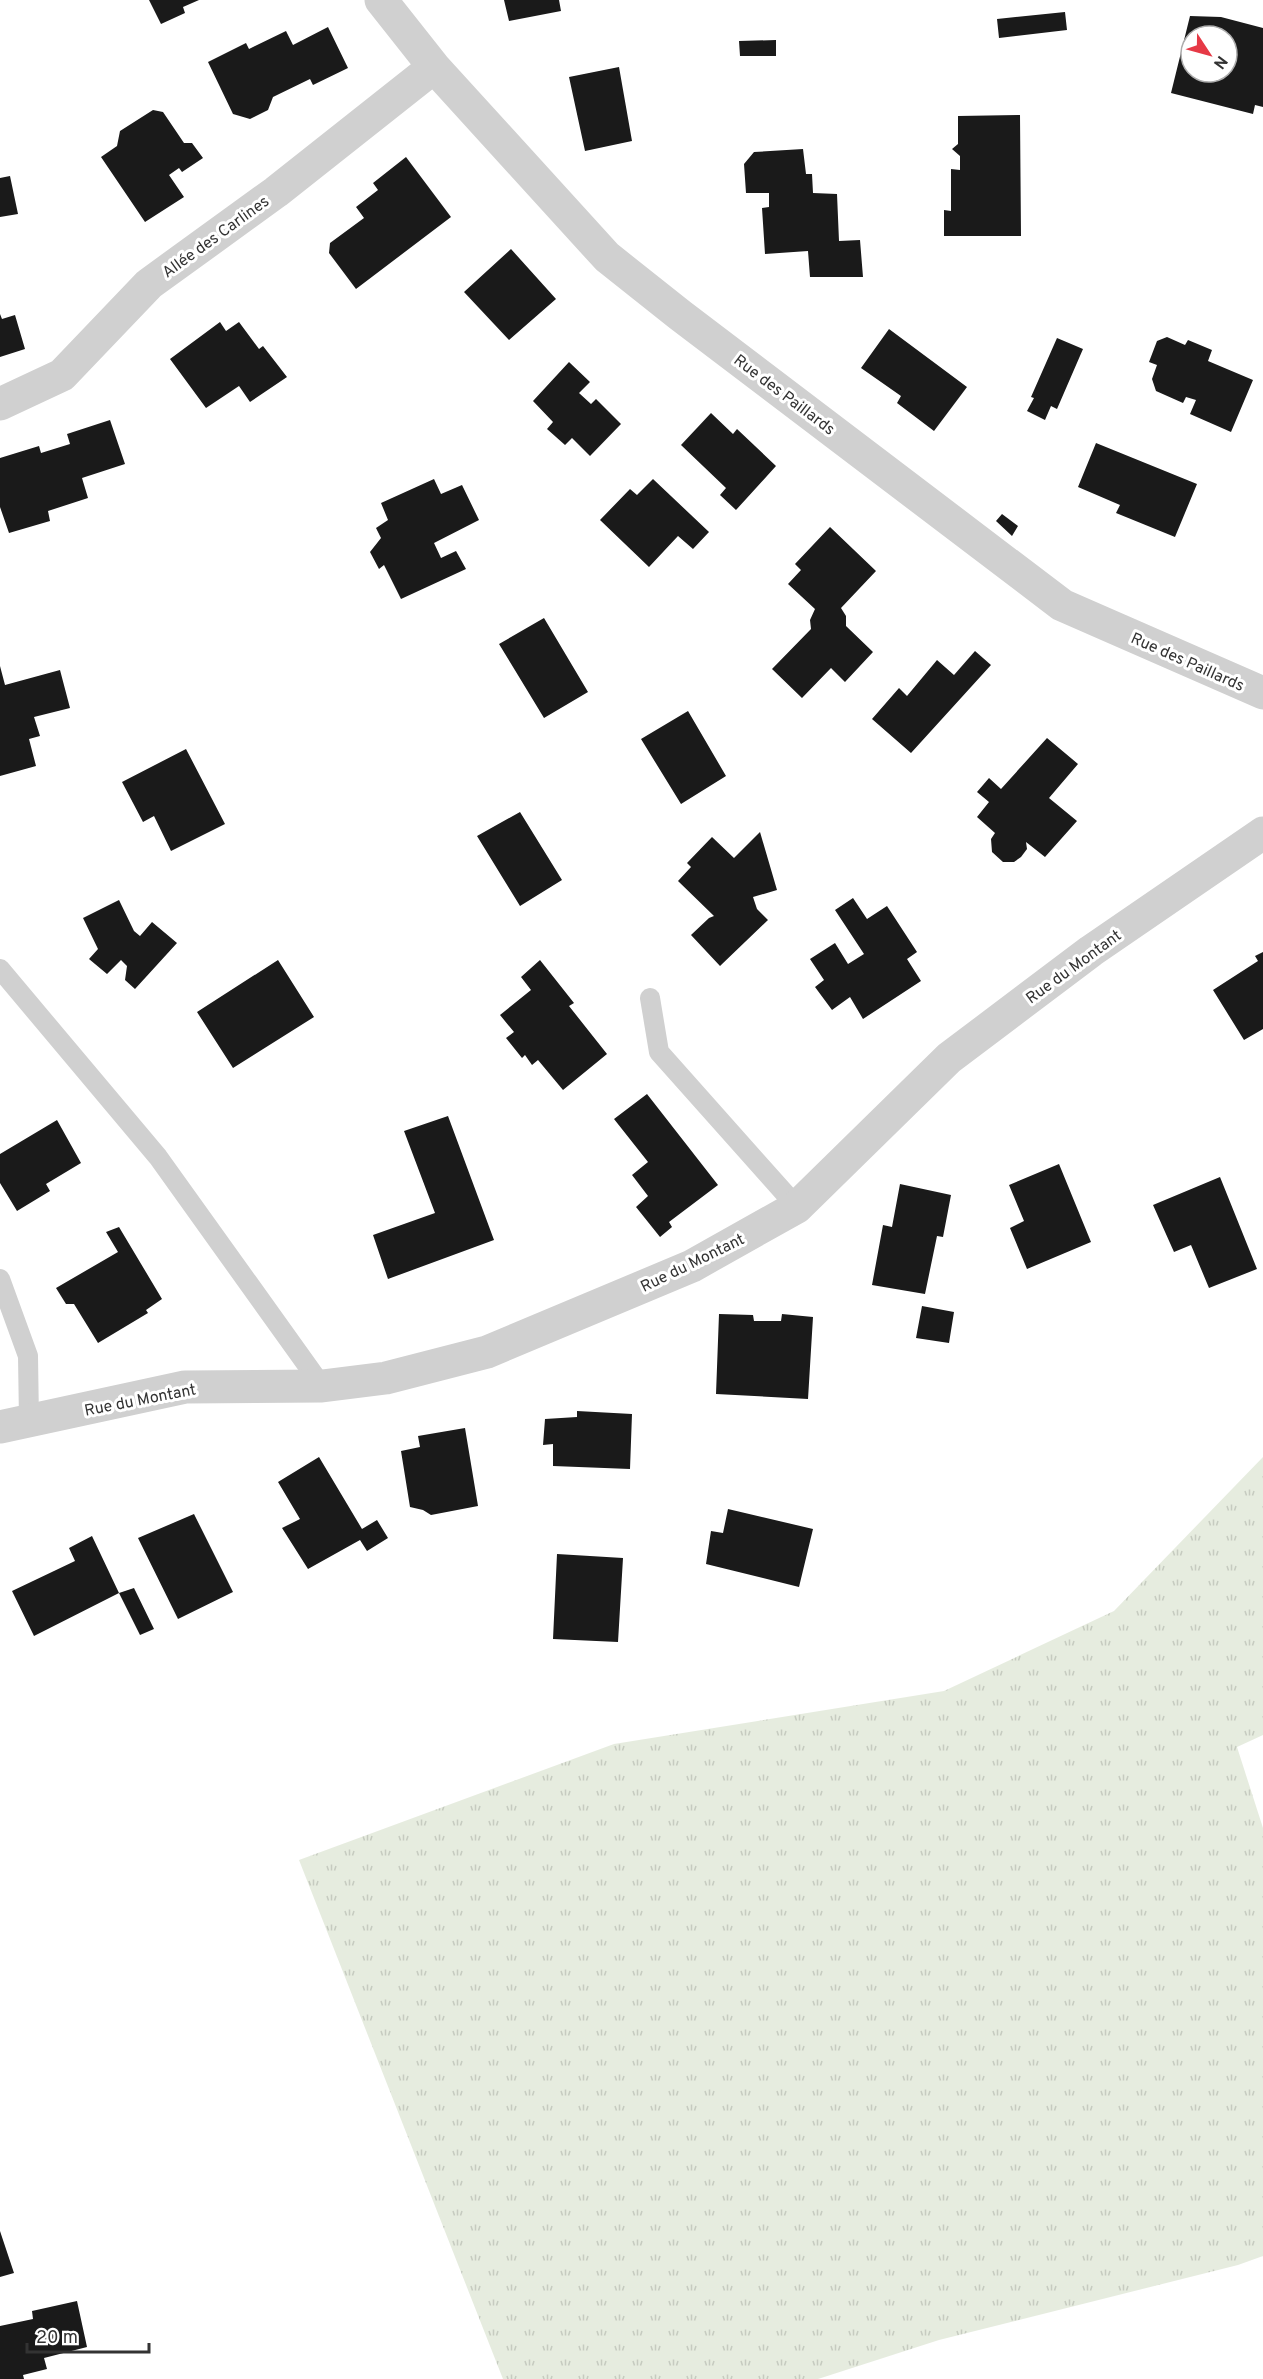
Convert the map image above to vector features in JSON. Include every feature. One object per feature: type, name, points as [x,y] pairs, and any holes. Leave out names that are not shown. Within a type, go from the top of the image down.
[{"type":"street","name":"Rue des Paillards","points":[[381,0],[434,67],[607,257],[1062,605],[1263,693]]},
{"type":"street","name":"Allée des Carlines","points":[[0,404],[62,375],[149,284],[276,192],[434,67]]},
{"type":"street","name":"Rue du Montant","points":[[14,1424],[185,1387],[322,1386],[386,1378],[487,1352],[692,1266],[797,1207],[949,1058],[1091,951],[1263,832]]},
{"type":"lane","points":[[0,969],[158,1157],[322,1386]]},
{"type":"lane","points":[[650,998],[659,1052],[797,1207]]},
{"type":"lane","points":[[0,1279],[28,1356],[14,1424]]},
{"type":"green space","points":[[1263,1457],[1263,1735],[1237,1747],[1263,1828],[1263,2256],[1238,2265],[939,2340],[818,2379],[503,2379],[299,1860],[614,1744],[944,1691],[1114,1611]]},
{"type":"building","points":[[149,0],[199,0],[183,7],[185,13],[161,24]]},
{"type":"building","points":[[504,0],[559,0],[561,11],[509,21]]},
{"type":"building","points":[[1065,12],[1067,30],[999,38],[997,19]]},
{"type":"building","points":[[1190,16],[1221,17],[1263,28],[1263,107],[1255,105],[1253,114],[1171,93],[1179,61],[1179,84],[1239,84],[1239,24],[1188,24]]},
{"type":"building","points":[[328,27],[348,68],[313,85],[310,79],[273,97],[268,110],[250,119],[233,114],[208,62],[246,43],[249,49],[286,31],[293,45]]},
{"type":"building","points":[[776,40],[776,56],[740,56],[739,41]]},
{"type":"building","points":[[619,67],[632,141],[585,151],[569,77]]},
{"type":"building","points":[[153,110],[163,112],[184,143],[192,143],[203,158],[182,172],[179,168],[169,175],[184,197],[145,222],[101,157],[117,146],[120,131]]},
{"type":"building","points":[[1020,115],[1021,236],[944,236],[944,210],[951,211],[951,169],[960,170],[960,156],[952,149],[958,144],[958,116]]},
{"type":"building","points":[[803,149],[806,174],[812,174],[813,193],[837,194],[839,241],[860,240],[863,277],[810,277],[808,251],[765,254],[762,208],[769,207],[769,193],[746,193],[744,164],[754,152]]},
{"type":"building","points":[[406,157],[451,217],[356,289],[329,253],[330,243],[364,218],[356,207],[378,190],[373,183]]},
{"type":"building","points":[[10,176],[18,214],[0,217],[0,178]]},
{"type":"building","points":[[511,249],[556,299],[509,340],[464,292]]},
{"type":"building","points":[[0,314],[2,319],[15,315],[25,349],[0,357]]},
{"type":"building","points":[[220,322],[226,331],[239,322],[259,349],[263,346],[287,377],[250,402],[239,386],[206,408],[170,359]]},
{"type":"building","points":[[889,329],[967,387],[934,431],[897,403],[901,396],[861,368]]},
{"type":"building","points":[[1167,337],[1185,345],[1188,340],[1212,350],[1208,361],[1253,380],[1231,432],[1190,414],[1196,400],[1186,397],[1183,403],[1156,391],[1152,379],[1157,365],[1149,362],[1157,341]]},
{"type":"building","points":[[1057,338],[1083,349],[1057,409],[1051,406],[1045,420],[1027,411]]},
{"type":"building","points":[[569,362],[590,382],[579,393],[591,404],[596,399],[621,424],[590,456],[572,438],[565,445],[547,429],[553,422],[533,401]]},
{"type":"building","points":[[711,413],[733,434],[737,429],[776,466],[736,510],[720,495],[726,488],[681,445]]},
{"type":"building","points":[[110,420],[125,464],[82,478],[88,498],[48,511],[50,521],[9,533],[0,507],[0,458],[39,446],[41,453],[70,444],[67,434]]},
{"type":"building","points":[[1096,443],[1197,484],[1175,537],[1116,513],[1120,505],[1078,487]]},
{"type":"building","points":[[434,479],[441,494],[462,485],[479,520],[434,543],[441,558],[456,551],[466,569],[401,599],[384,565],[379,569],[370,552],[381,538],[376,528],[388,520],[381,503]]},
{"type":"building","points":[[653,479],[709,532],[693,549],[678,536],[649,567],[600,520],[630,489],[637,495]]},
{"type":"building","points":[[1002,514],[1018,526],[1012,536],[996,521]]},
{"type":"building","points":[[830,527],[876,571],[841,608],[846,616],[846,626],[873,652],[845,682],[831,668],[802,698],[772,669],[811,629],[810,620],[815,609],[788,584],[801,570],[795,564]]},
{"type":"building","points":[[544,618],[588,692],[544,718],[499,644]]},
{"type":"building","points":[[975,651],[991,665],[911,753],[872,719],[899,688],[907,696],[937,660],[954,675]]},
{"type":"building","points":[[0,666],[5,685],[60,670],[70,708],[34,717],[40,736],[29,739],[36,766],[0,776]]},
{"type":"building","points":[[688,711],[726,776],[681,804],[641,739]]},
{"type":"building","points":[[1047,738],[1078,764],[1049,798],[1077,821],[1045,857],[1026,842],[1027,849],[1021,857],[1014,862],[1003,862],[992,852],[991,839],[995,833],[977,817],[989,802],[977,792],[989,778],[1001,789]]},
{"type":"building","points":[[186,749],[225,824],[171,851],[154,816],[143,822],[122,782]]},
{"type":"building","points":[[520,812],[562,880],[520,906],[477,836]]},
{"type":"building","points":[[760,832],[777,890],[753,897],[757,909],[768,920],[720,966],[691,935],[714,916],[678,881],[691,867],[687,863],[712,837],[734,858]]},
{"type":"building","points":[[853,898],[867,919],[887,906],[917,952],[907,959],[921,981],[863,1019],[850,997],[832,1010],[815,987],[824,980],[810,959],[835,943],[848,964],[864,954],[835,910]]},
{"type":"building","points":[[119,900],[134,931],[140,936],[152,922],[177,943],[135,989],[125,980],[127,966],[121,960],[107,974],[89,959],[98,949],[83,918]]},
{"type":"building","points":[[1263,952],[1263,1029],[1244,1040],[1213,990],[1258,961],[1255,956]]},
{"type":"building","points":[[278,960],[314,1017],[233,1068],[197,1012]]},
{"type":"building","points":[[540,960],[574,1003],[569,1006],[607,1054],[563,1090],[538,1060],[532,1065],[525,1055],[522,1058],[506,1038],[514,1032],[500,1015],[531,990],[521,977]]},
{"type":"building","points":[[647,1094],[718,1185],[669,1222],[672,1227],[660,1237],[636,1207],[648,1196],[632,1175],[648,1162],[614,1119]]},
{"type":"building","points":[[448,1116],[494,1240],[388,1279],[373,1235],[435,1213],[404,1131]]},
{"type":"building","points":[[57,1120],[81,1163],[46,1184],[50,1191],[17,1211],[0,1183],[0,1154]]},
{"type":"building","points":[[1059,1164],[1091,1242],[1027,1269],[1010,1228],[1024,1221],[1009,1185]]},
{"type":"building","points":[[1220,1177],[1257,1269],[1209,1288],[1191,1245],[1174,1252],[1153,1205]]},
{"type":"building","points":[[900,1184],[951,1195],[943,1237],[937,1236],[925,1294],[872,1285],[883,1225],[892,1227]]},
{"type":"building","points":[[119,1227],[162,1299],[146,1310],[148,1313],[98,1343],[74,1304],[66,1304],[56,1288],[118,1252],[106,1232]]},
{"type":"building","points":[[922,1306],[954,1312],[949,1343],[916,1338]]},
{"type":"building","points":[[719,1314],[753,1315],[754,1321],[781,1321],[782,1314],[813,1317],[808,1399],[716,1394]]},
{"type":"building","points":[[577,1411],[632,1414],[630,1469],[553,1466],[553,1444],[543,1445],[545,1419],[577,1417]]},
{"type":"building","points":[[465,1428],[478,1506],[431,1515],[423,1510],[410,1507],[401,1451],[420,1447],[418,1436]]},
{"type":"building","points":[[319,1457],[362,1529],[377,1520],[388,1538],[367,1551],[360,1540],[308,1569],[282,1528],[300,1519],[278,1482]]},
{"type":"building","points":[[728,1509],[813,1529],[799,1587],[706,1564],[711,1531],[723,1533]]},
{"type":"building","points":[[194,1514],[233,1592],[178,1619],[138,1538]]},
{"type":"building","points":[[92,1536],[119,1593],[34,1636],[12,1591],[75,1561],[69,1548]]},
{"type":"building","points":[[557,1554],[623,1558],[618,1642],[553,1639]]},
{"type":"building","points":[[134,1588],[154,1629],[140,1635],[119,1593]]},
{"type":"building","points":[[0,2231],[14,2273],[0,2277]]},
{"type":"building","points":[[77,2301],[87,2347],[44,2358],[47,2369],[23,2375],[24,2379],[0,2379],[0,2326],[33,2319],[32,2311]]}]
